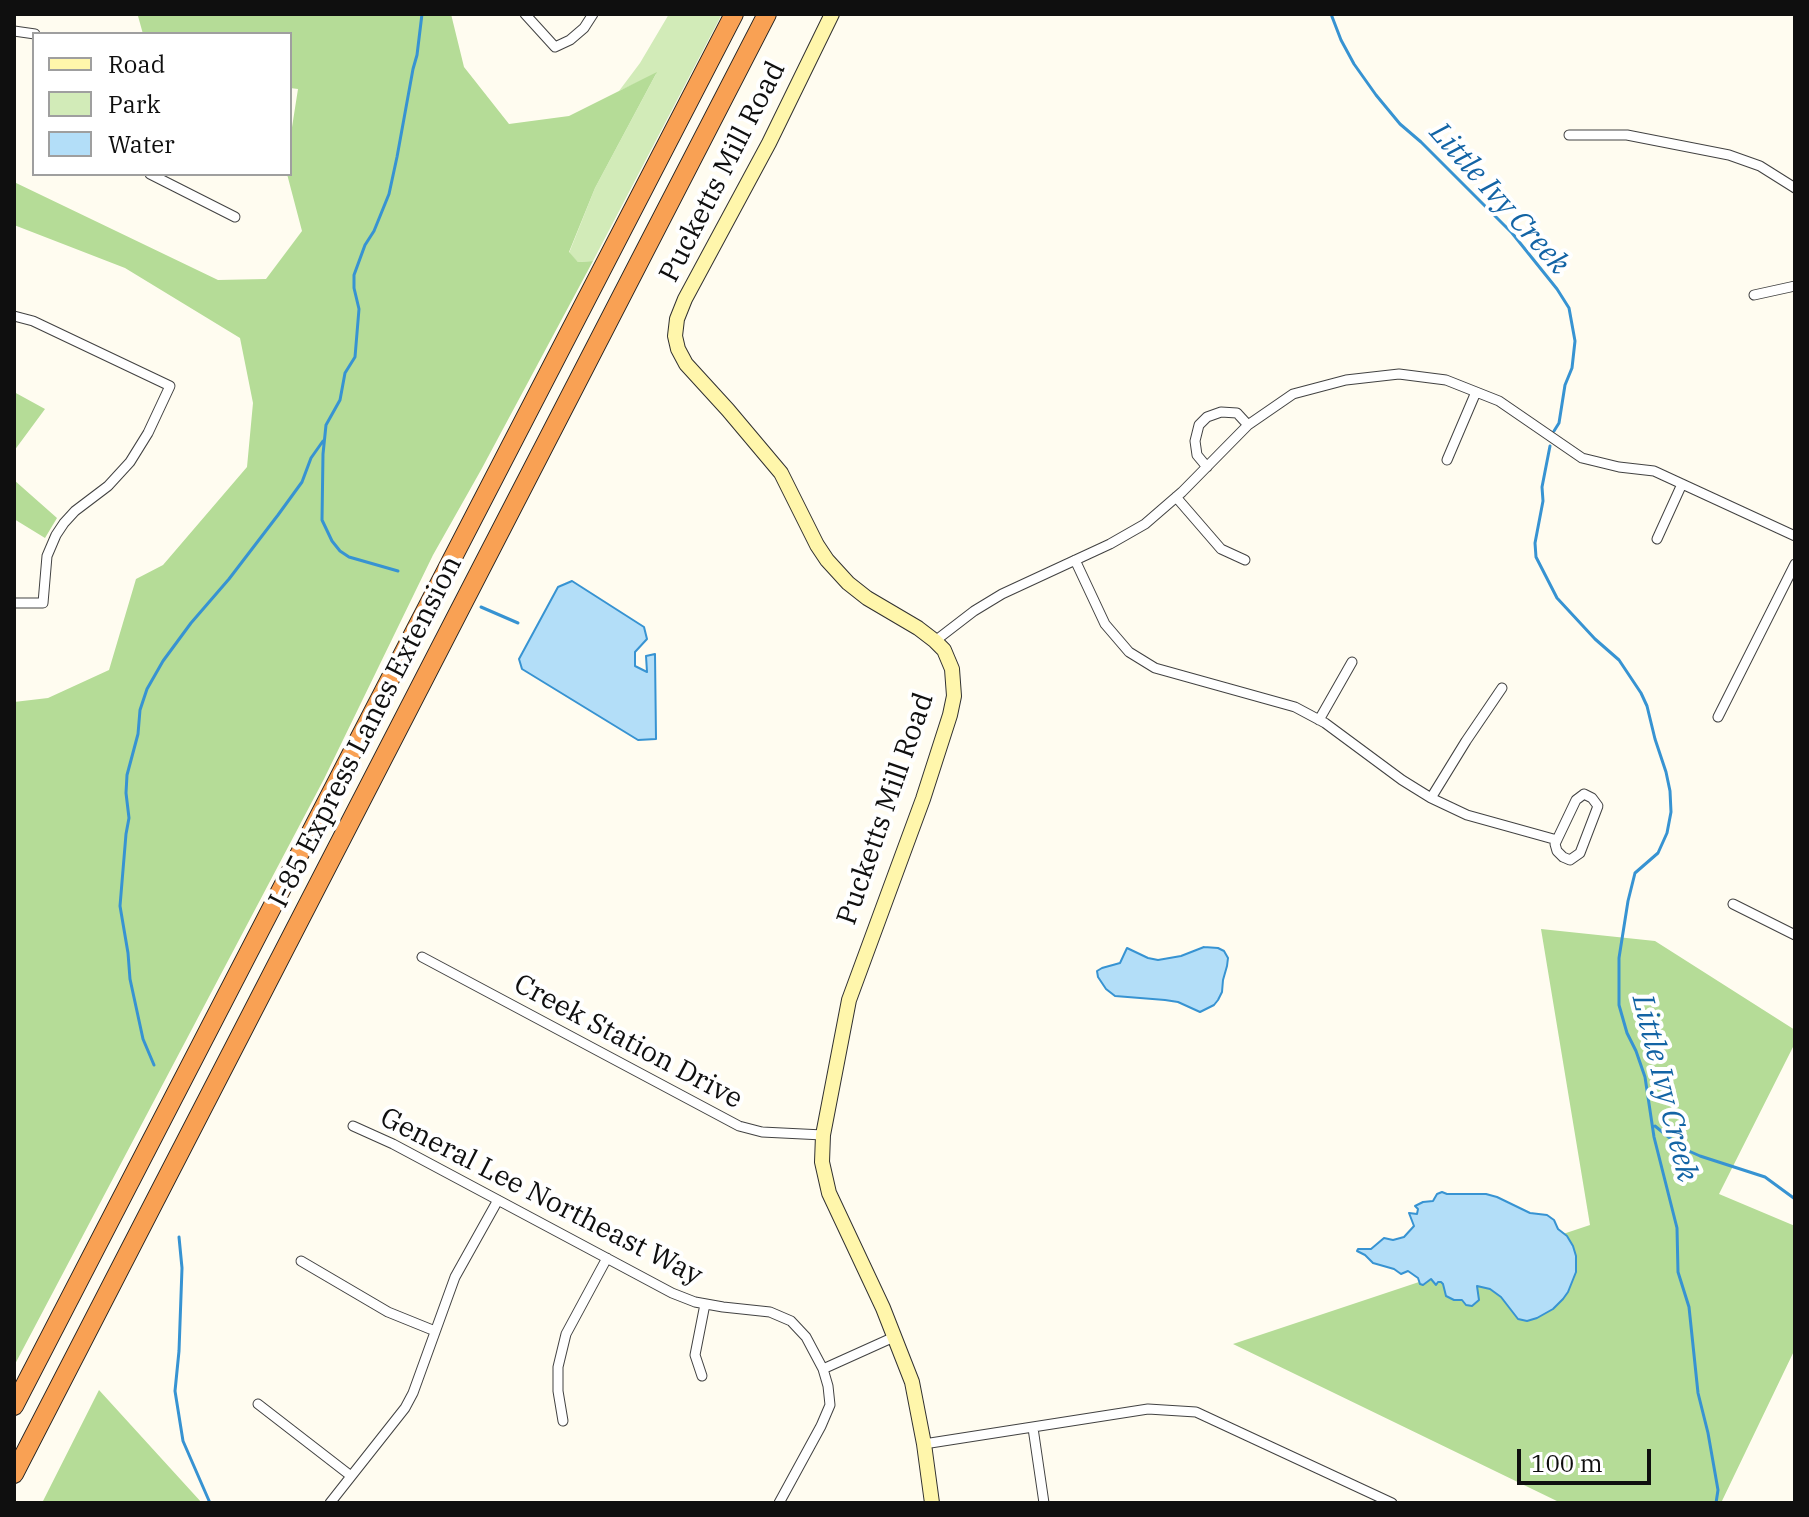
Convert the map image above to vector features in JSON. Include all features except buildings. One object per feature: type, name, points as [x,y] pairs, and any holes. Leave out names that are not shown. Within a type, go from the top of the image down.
[{"type":"highway","name":"I-85 Express Lanes Extension","points":[[14,1406],[734,14]]},
{"type":"highway","name":"I-85 Express Lanes Extension","points":[[14,1474],[767,14]]},
{"type":"street","points":[[525,14],[555,47],[584,28],[593,14]]},
{"type":"street","name":"Pucketts Mill Road","points":[[832,14],[769,143],[685,299],[677,319],[675,336],[686,364],[781,473],[827,560],[867,598],[935,641],[944,650],[952,669],[954,696],[950,715],[923,799],[849,1000],[823,1135],[822,1162],[829,1193],[912,1382],[932,1503]]},
{"type":"street","points":[[1569,135],[1627,135],[1729,155],[1760,166],[1795,188]]},
{"type":"street","points":[[154,176],[235,217]]},
{"type":"street","points":[[1754,295],[1795,286]]},
{"type":"street","points":[[14,316],[33,321],[170,386],[148,433],[130,462],[108,486],[75,511],[56,535],[47,556],[43,603],[14,603]]},
{"type":"street","points":[[935,641],[1002,594],[1110,544],[1145,524],[1248,425],[1293,394],[1346,380],[1399,374],[1446,380],[1499,401],[1582,458],[1654,471],[1795,536]]},
{"type":"street","points":[[1447,460],[1476,392]]},
{"type":"street","points":[[1207,467],[1197,455],[1195,441],[1199,425],[1207,417],[1221,412],[1237,413],[1248,425]]},
{"type":"street","points":[[1657,539],[1682,484]]},
{"type":"street","points":[[1176,497],[1221,549],[1245,560]]},
{"type":"street","points":[[1075,560],[1105,624],[1129,652],[1155,668],[1295,707],[1319,720],[1431,798],[1467,815],[1557,840]]},
{"type":"street","points":[[1718,717],[1795,564]]},
{"type":"street","points":[[1319,720],[1352,662]]},
{"type":"street","points":[[1431,798],[1502,688]]},
{"type":"street","points":[[1584,794],[1592,798],[1598,806],[1580,853],[1570,860],[1563,857],[1557,851],[1557,840],[1576,800],[1584,794]]},
{"type":"street","points":[[1733,904],[1795,935]]},
{"type":"street","name":"Creek Station Drive","points":[[422,957],[739,1126],[762,1132],[823,1135]]},
{"type":"street","name":"General Lee Northeast Way","points":[[353,1126],[393,1144],[672,1293],[705,1304],[770,1312],[791,1321],[806,1337],[823,1369],[830,1405],[779,1503]]},
{"type":"street","points":[[330,1503],[405,1408],[455,1277],[498,1200]]},
{"type":"street","points":[[563,1421],[558,1367],[566,1334],[607,1258]]},
{"type":"street","points":[[301,1261],[388,1312],[435,1331]]},
{"type":"street","points":[[702,1376],[695,1355],[705,1304]]},
{"type":"street","points":[[823,1369],[894,1337]]},
{"type":"street","points":[[258,1404],[351,1476]]},
{"type":"street","points":[[924,1444],[1148,1409],[1196,1412],[1375,1500],[1392,1503]]},
{"type":"street","points":[[1033,1428],[1044,1503]]},
{"type":"green space","points":[[136,14],[451,14],[464,67],[509,124],[569,116],[657,72],[595,188],[569,252],[578,262],[593,261],[433,555],[324,779],[14,1366],[14,702],[48,698],[109,670],[136,579],[163,565],[247,467],[253,403],[240,338],[125,268],[14,225],[14,182],[218,280],[266,279],[302,231],[288,176],[292,176],[292,127],[298,89],[292,88],[292,32],[142,32]]},
{"type":"green space","points":[[669,14],[722,14],[593,261],[578,262],[569,253],[595,188],[656,74],[619,91]]},
{"type":"green space","points":[[14,392],[45,409],[14,451]]},
{"type":"green space","points":[[14,480],[57,518],[45,538],[14,519]]},
{"type":"green space","points":[[1541,929],[1655,941],[1795,1030],[1795,1043],[1719,1194],[1795,1226],[1795,1349],[1721,1503],[1561,1503],[1233,1344],[1590,1225]]},
{"type":"green space","points":[[99,1390],[202,1503],[42,1503]]},
{"type":"water","points":[[572,581],[644,627],[647,639],[635,652],[635,666],[647,672],[646,656],[655,654],[656,739],[638,740],[522,669],[519,659],[558,587]]},
{"type":"water","points":[[1204,947],[1218,948],[1228,958],[1218,1000],[1200,1012],[1178,1002],[1115,996],[1098,977],[1097,971],[1120,963],[1127,948],[1158,960],[1181,956]]},
{"type":"water","points":[[1442,1192],[1486,1194],[1554,1220],[1558,1229],[1567,1236],[1576,1256],[1576,1272],[1563,1299],[1537,1318],[1527,1321],[1518,1319],[1501,1297],[1490,1289],[1477,1286],[1479,1300],[1472,1306],[1466,1305],[1462,1300],[1446,1296],[1441,1282],[1436,1285],[1431,1279],[1420,1284],[1418,1278],[1408,1271],[1401,1274],[1373,1263],[1357,1251],[1371,1249],[1384,1238],[1393,1240],[1404,1237],[1414,1226],[1409,1213],[1417,1214],[1415,1206],[1433,1201]]},
{"type":"waterway","points":[[398,571],[349,557],[332,541],[322,520],[323,454],[326,425],[340,400],[345,373],[355,357],[359,309],[354,275],[389,194],[417,55],[422,14]]},
{"type":"waterway","name":"Little Ivy Creek","points":[[1331,14],[1354,64],[1376,95],[1400,124],[1512,233],[1569,308],[1575,341],[1572,368],[1565,385],[1559,423],[1554,431]]},
{"type":"waterway","points":[[154,1065],[143,1039],[130,979],[120,906],[129,818],[127,775],[138,734],[140,710],[147,689],[163,661],[278,515],[302,482],[311,458],[323,441]]},
{"type":"waterway","name":"Little Ivy Creek","points":[[1550,446],[1542,487],[1536,557],[1557,598],[1619,660],[1641,693],[1670,791],[1671,812],[1667,833],[1658,853],[1635,873],[1628,901],[1619,958],[1619,1005],[1645,1077],[1654,1137],[1677,1228],[1678,1272],[1689,1307],[1698,1393],[1718,1490],[1716,1503]]},
{"type":"waterway","points":[[481,607],[518,623]]},
{"type":"waterway","points":[[1655,1126],[1682,1148],[1765,1177],[1795,1199]]},
{"type":"waterway","points":[[179,1237],[182,1268],[175,1391],[183,1441],[210,1503]]}]
